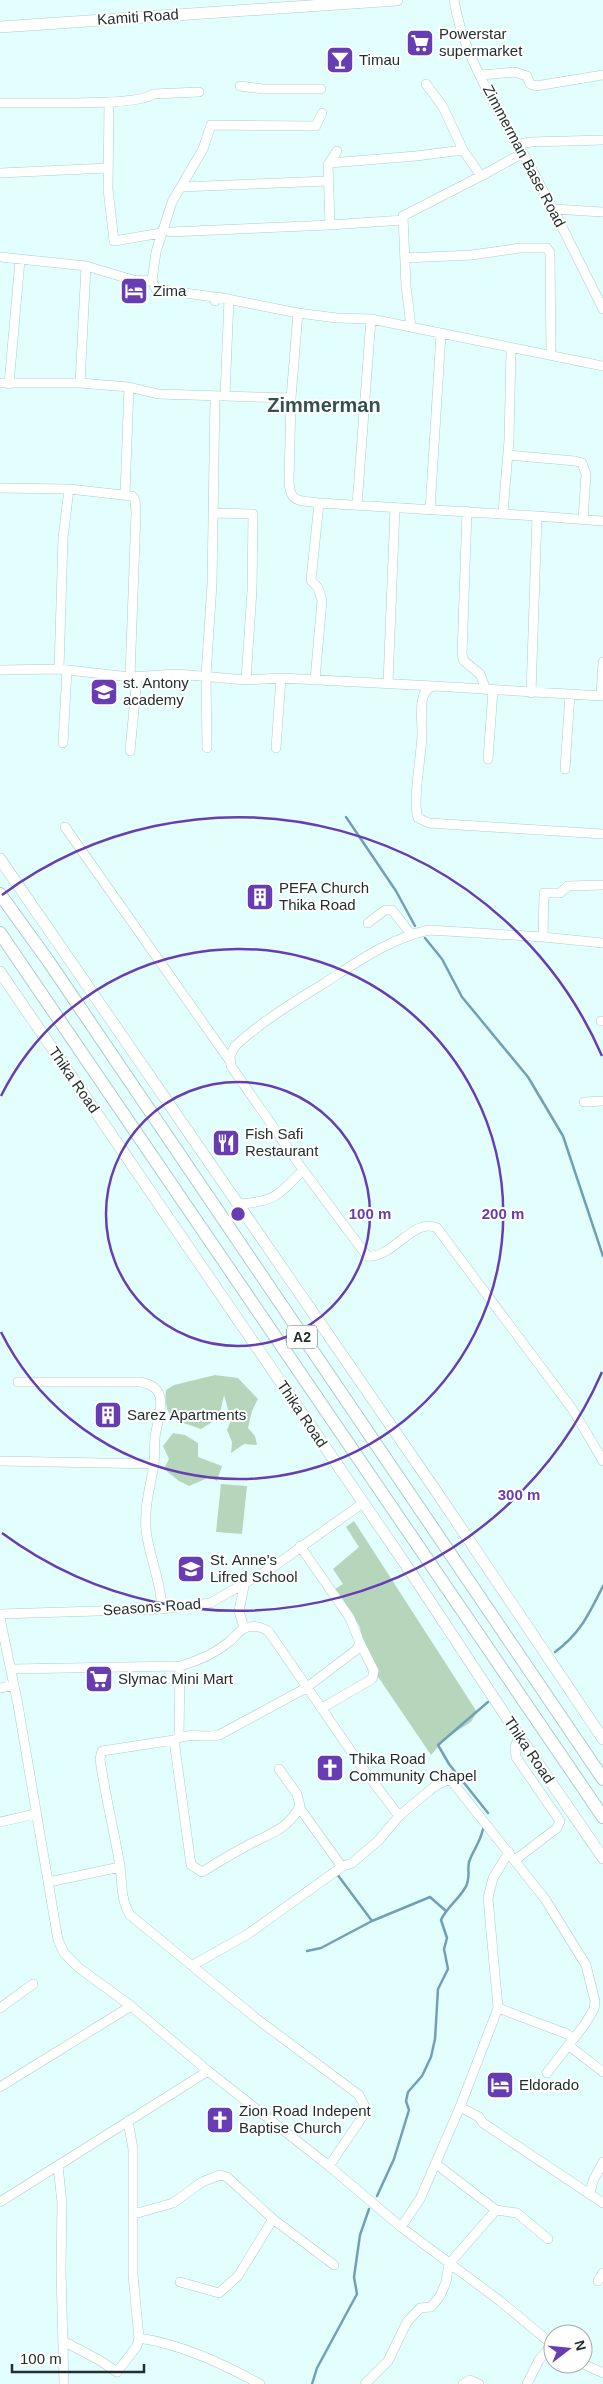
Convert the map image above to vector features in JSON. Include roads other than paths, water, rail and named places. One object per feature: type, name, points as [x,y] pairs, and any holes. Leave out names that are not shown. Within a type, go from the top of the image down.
[{"type":"highway","name":"A2","points":[[0,894],[54,970],[603,1779]]},
{"type":"highway","name":"Thika Road","points":[[0,933],[603,1817]]},
{"type":"main road","name":"Kamiti Road","points":[[0,27],[356,1],[397,0]]},
{"type":"main road","points":[[0,859],[466,1536],[603,1739]]},
{"type":"main road","name":"Thika Road","points":[[0,972],[603,1858]]},
{"type":"street","name":"Zimmerman Base Road","points":[[454,0],[469,51],[516,144],[598,284],[603,309]]},
{"type":"street","points":[[481,75],[514,72],[527,76],[530,84],[536,86],[603,75]]},
{"type":"street","points":[[426,84],[443,107],[463,150],[481,176]]},
{"type":"street","points":[[240,86],[263,90],[321,88]]},
{"type":"street","points":[[0,103],[109,102],[148,98],[153,94],[200,92]]},
{"type":"street","points":[[109,102],[110,142],[108,168],[114,241],[166,233],[330,226],[403,220]]},
{"type":"street","points":[[322,113],[316,126],[211,125],[203,149],[182,188],[172,202],[166,233],[156,252],[152,281],[156,289],[214,297],[215,301],[217,297],[229,298],[337,318],[372,319],[511,349],[603,366]]},
{"type":"street","points":[[516,144],[603,140]]},
{"type":"street","points":[[330,226],[327,181],[330,163],[337,150]]},
{"type":"street","points":[[330,163],[463,150]]},
{"type":"street","points":[[411,328],[403,216],[523,153]]},
{"type":"street","points":[[0,173],[108,168]]},
{"type":"street","points":[[182,188],[327,181]]},
{"type":"street","points":[[553,209],[603,212]]},
{"type":"street","points":[[405,258],[472,255],[520,248],[547,248],[550,253],[550,355]]},
{"type":"street","points":[[0,257],[86,266],[133,280],[152,281]]},
{"type":"street","points":[[20,260],[4,384],[80,383],[129,387],[158,394],[291,398]]},
{"type":"street","points":[[80,383],[86,266]]},
{"type":"street","points":[[225,396],[229,298]]},
{"type":"street","points":[[298,312],[291,398],[290,494],[296,500],[603,521]]},
{"type":"street","points":[[357,505],[372,319]]},
{"type":"street","points":[[430,510],[441,334]]},
{"type":"street","points":[[503,513],[508,455],[511,349]]},
{"type":"street","points":[[125,494],[129,387]]},
{"type":"street","points":[[207,748],[206,675],[212,584],[215,396]]},
{"type":"street","points":[[508,455],[582,463],[586,474],[583,520]]},
{"type":"street","points":[[0,488],[69,489],[125,494],[132,496],[135,500],[134,677],[130,751]]},
{"type":"street","points":[[63,743],[63,538],[69,489]]},
{"type":"street","points":[[315,680],[322,600],[318,588],[311,580],[319,503]]},
{"type":"street","points":[[388,683],[395,508]]},
{"type":"street","points":[[467,511],[462,655],[464,661],[480,674],[489,690],[488,759]]},
{"type":"street","points":[[213,513],[253,514],[252,590],[246,680]]},
{"type":"street","points":[[531,693],[537,516]]},
{"type":"street","points":[[0,670],[63,669],[134,677],[206,675],[246,680],[281,678],[602,696],[603,662]]},
{"type":"street","points":[[276,748],[281,678]]},
{"type":"street","points":[[434,686],[423,695],[422,754],[415,806],[418,818],[429,823],[603,834]]},
{"type":"street","points":[[565,769],[570,694]]},
{"type":"street","points":[[65,827],[230,1061],[258,1106],[303,1170],[367,1256],[376,1256],[384,1253],[419,1228],[429,1226],[438,1228],[573,1410],[603,1461]]},
{"type":"street","points":[[543,937],[544,893],[560,893],[568,886],[603,885]]},
{"type":"street","points":[[368,923],[386,910],[392,910],[411,934]]},
{"type":"street","points":[[230,1061],[231,1051],[235,1046],[285,1008],[362,958],[411,934],[429,930],[603,942]]},
{"type":"street","points":[[584,1102],[603,1101]]},
{"type":"street","points":[[238,1204],[262,1203],[271,1199],[303,1170]]},
{"type":"street","points":[[18,1382],[140,1382],[151,1384],[157,1391],[161,1405],[156,1420],[154,1464],[148,1494],[146,1532],[159,1581],[162,1609]]},
{"type":"street","points":[[0,1461],[154,1464]]},
{"type":"street","name":"Seasons Road","points":[[0,1614],[162,1609],[210,1603],[244,1586],[363,1503]]},
{"type":"street","points":[[300,1546],[350,1618],[374,1671],[372,1679],[322,1708]]},
{"type":"street","points":[[244,1586],[239,1611],[244,1628]]},
{"type":"street","points":[[0,1618],[14,1685],[58,1940],[64,1953],[79,1968],[131,2006],[208,2071],[329,2166],[401,2227],[500,2301],[543,2337]]},
{"type":"street","points":[[11,1669],[180,1666],[199,1661],[218,1650],[244,1628],[263,1627],[269,1632],[306,1688],[399,1816]]},
{"type":"street","points":[[329,2166],[364,2113],[365,2107],[359,2095],[257,2018],[193,1964],[130,1916],[126,1909],[103,1783],[100,1754],[108,1750],[200,1734],[212,1737],[219,1735],[306,1688],[356,1650],[360,1643]]},
{"type":"street","points":[[180,1666],[176,1739],[191,1865],[202,1872],[280,1830],[293,1818],[300,1806]]},
{"type":"street","points":[[0,1688],[14,1685]]},
{"type":"street","points":[[515,1860],[557,1828],[560,1821],[516,1757],[515,1747],[519,1736]]},
{"type":"street","points":[[279,1769],[297,1794],[300,1806],[342,1867]]},
{"type":"street","points":[[193,1964],[248,1934],[342,1867],[352,1863],[379,1840],[399,1816],[435,1786],[450,1779],[545,1899],[586,1965],[595,2000],[594,2009],[585,2024],[547,2073]]},
{"type":"street","points":[[0,1822],[35,1814]]},
{"type":"street","points":[[401,2227],[420,2199],[436,2164],[498,2008],[488,1898],[492,1878],[509,1852]]},
{"type":"street","points":[[49,1882],[120,1868]]},
{"type":"street","points":[[0,2008],[33,1984]]},
{"type":"street","points":[[0,2087],[131,2006]]},
{"type":"street","points":[[498,2008],[567,2034],[571,2042],[603,2072]]},
{"type":"street","points":[[0,2202],[208,2071]]},
{"type":"street","points":[[460,2107],[479,2116],[483,2123],[603,2203]]},
{"type":"street","points":[[63,2340],[117,2372],[137,2346],[139,2338],[132,2275],[134,2214],[133,2149],[128,2121]]},
{"type":"street","points":[[590,2193],[593,2181],[603,2162]]},
{"type":"street","points":[[436,2164],[496,2210],[517,2213],[548,2239]]},
{"type":"street","points":[[58,2166],[62,2203],[64,2384]]},
{"type":"street","points":[[134,2214],[173,2203],[202,2182],[220,2175],[226,2178],[273,2219],[334,2265]]},
{"type":"street","points":[[365,2384],[388,2361],[407,2322],[420,2308],[430,2306],[440,2296],[446,2282],[449,2264],[496,2210]]},
{"type":"street","points":[[180,2282],[219,2293],[238,2276],[273,2219]]},
{"type":"street","points":[[598,2282],[603,2273]]},
{"type":"street","points":[[139,2338],[156,2340],[216,2362],[260,2384]]},
{"type":"street","points":[[528,2384],[539,2360],[543,2356]]},
{"type":"street","points":[[463,2384],[470,2380],[478,2384]]},
{"type":"waterway","points":[[346,817],[396,891],[415,926]]},
{"type":"waterway","points":[[425,938],[442,959],[462,997],[528,1077],[563,1136],[603,1256]]},
{"type":"waterway","points":[[555,1652],[577,1631],[603,1586]]},
{"type":"waterway","points":[[488,1702],[438,1745],[449,1764],[488,1813]]},
{"type":"waterway","points":[[377,2196],[394,2159],[409,2110],[406,2101],[408,2092],[422,2076],[431,2057],[435,2039],[438,1989],[448,1969],[444,1949],[447,1938],[441,1920],[467,1885],[469,1862],[483,1829]]},
{"type":"waterway","points":[[337,1874],[372,1921],[430,1897],[446,1911]]},
{"type":"waterway","points":[[307,1951],[321,1948],[372,1921]]},
{"type":"waterway","points":[[312,2384],[317,2368],[357,2294],[354,2277],[360,2235],[369,2209]]},
{"type":"place","name":"Powerstar supermarket","points":[[420,43]]},
{"type":"place","name":"Timau","points":[[340,60]]},
{"type":"place","name":"Zima","points":[[134,291]]},
{"type":"place","name":"st. Antony academy","points":[[104,692]]},
{"type":"place","name":"PEFA Church Thika Road","points":[[260,897]]},
{"type":"place","name":"Fish Safi Restaurant","points":[[226,1143]]},
{"type":"place","name":"Sarez Apartments","points":[[108,1415]]},
{"type":"place","name":"St. Anne's Lifred School","points":[[191,1569]]},
{"type":"place","name":"Slymac Mini Mart","points":[[99,1679]]},
{"type":"place","name":"Thika Road Community Chapel","points":[[330,1768]]},
{"type":"place","name":"Eldorado","points":[[500,2085]]},
{"type":"place","name":"Zion Road Indepent Baptise Church","points":[[220,2120]]},
{"type":"district","name":"Zimmerman","points":[[324,405]]}]
